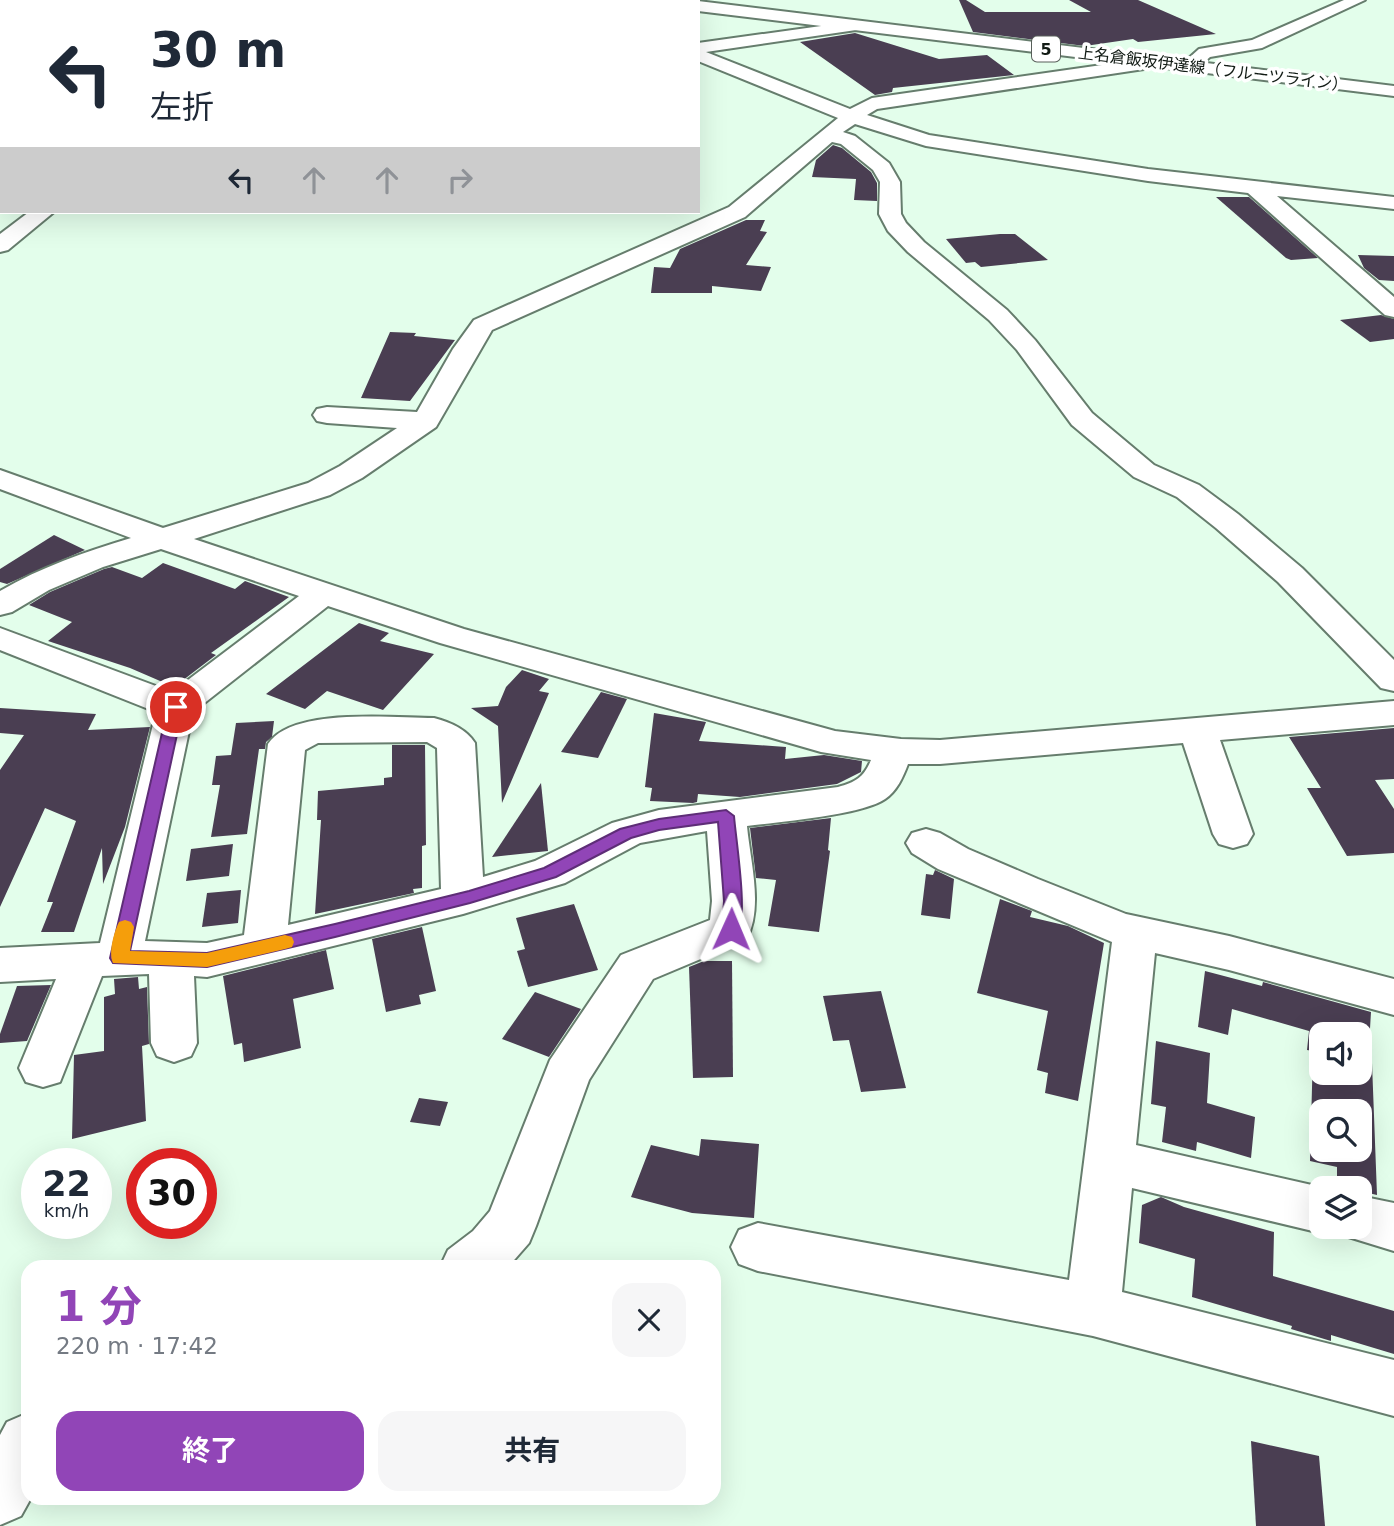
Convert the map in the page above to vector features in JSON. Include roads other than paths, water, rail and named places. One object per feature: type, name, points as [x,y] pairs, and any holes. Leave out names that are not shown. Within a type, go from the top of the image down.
[{"type":"street","points":[[1189,66],[1205,53],[1256,44],[1357,0]]},
{"type":"street","name":"上名倉飯坂伊達線（フルーツライン）","points":[[700,6],[1394,91]]},
{"type":"street","points":[[700,48],[857,26]]},
{"type":"street","points":[[700,56],[842,126],[901,134],[970,149],[1148,175],[1394,203]]},
{"type":"street","points":[[0,605],[37,583],[92,560],[319,489],[391,446],[426,421],[466,349],[483,325],[737,212],[872,104],[1158,62]]},
{"type":"street","points":[[842,126],[848,140],[882,167],[890,182],[890,214],[895,226],[998,315],[1026,345],[1082,419],[1144,471],[1188,491],[1227,521],[1290,575],[1394,680]]},
{"type":"street","points":[[1254,187],[1394,310]]},
{"type":"street","points":[[0,245],[40,214]]},
{"type":"street","points":[[327,415],[426,421]]},
{"type":"street","points":[[0,479],[160,538],[452,636],[834,743],[940,752],[1394,713]]},
{"type":"street","points":[[43,1068],[103,959],[176,707],[325,592]]},
{"type":"street","points":[[0,638],[176,707]]},
{"type":"street","points":[[1197,729],[1233,834]]},
{"type":"street","points":[[264,947],[287,744],[311,731],[434,730],[456,743],[463,899]]},
{"type":"street","points":[[0,965],[103,959],[207,960],[264,947],[463,899],[550,872],[625,833],[659,824],[839,800],[870,791],[884,777],[894,750]]},
{"type":"street","points":[[476,1260],[492,1248],[510,1226],[567,1073],[637,967],[731,929],[733,901],[726,816]]},
{"type":"street","points":[[926,843],[953,859],[1023,890],[1118,928],[1229,953],[1394,997]]},
{"type":"street","points":[[1093,1310],[1135,932]]},
{"type":"street","points":[[171,958],[174,1043]]},
{"type":"street","points":[[1110,1161],[1309,1207]]},
{"type":"street","points":[[1372,1222],[1394,1227]]},
{"type":"street","points":[[758,1247],[1093,1310],[1394,1388]]},
{"type":"street","points":[[0,1495],[21,1456]]}]
